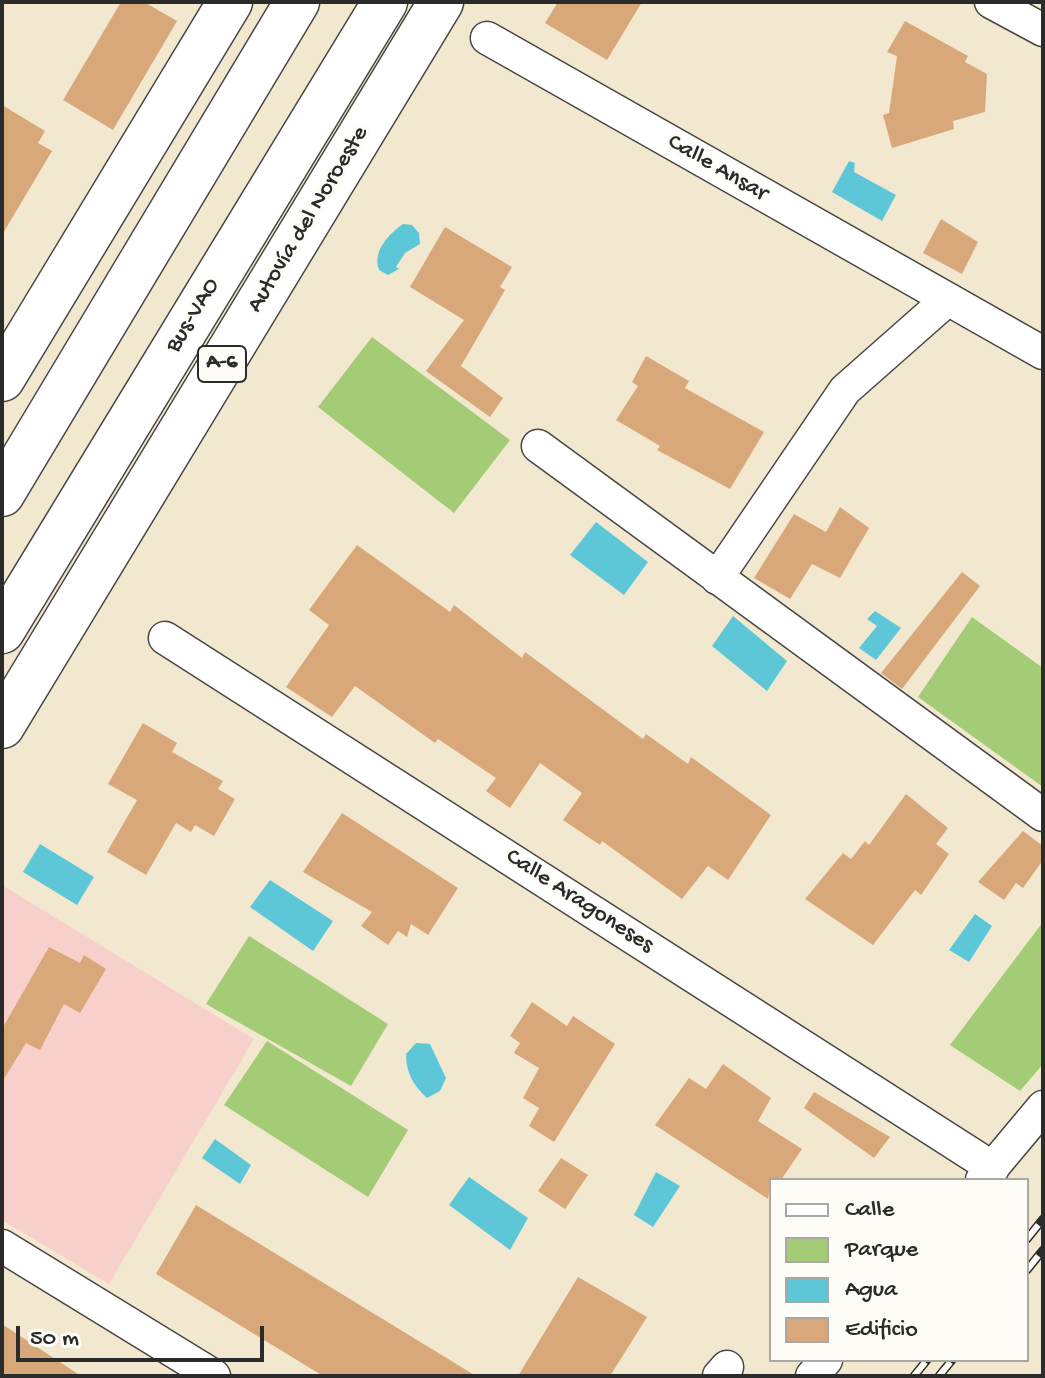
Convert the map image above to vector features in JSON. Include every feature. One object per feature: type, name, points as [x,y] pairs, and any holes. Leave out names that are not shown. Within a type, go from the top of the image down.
[{"type":"highway","points":[[2,379],[230,2]]},
{"type":"highway","points":[[2,494],[297,2]]},
{"type":"highway","points":[[2,590],[353,2]]},
{"type":"highway","name":"Bus-VAO","points":[[2,631],[385,2]]},
{"type":"highway","name":"Autovía del Noroeste","points":[[2,726],[441,2]]},
{"type":"street","points":[[991,2],[1043,30]]},
{"type":"street","name":"Calle Ansar","points":[[487,38],[1043,353]]},
{"type":"street","points":[[717,578],[845,390],[947,300]]},
{"type":"street","points":[[538,446],[1043,815]]},
{"type":"street","name":"Calle Aragoneses","points":[[165,638],[988,1174]]},
{"type":"street","points":[[988,1174],[1043,1107]]},
{"type":"street","points":[[14,1253],[214,1376]]},
{"type":"shaded area","points":[[2,885],[254,1039],[109,1284],[2,1220]]},
{"type":"green space","points":[[372,337],[510,440],[454,513],[318,407]]},
{"type":"green space","points":[[972,617],[1043,668],[1043,787],[918,697]]},
{"type":"green space","points":[[1043,922],[1043,1064],[1020,1091],[950,1045]]},
{"type":"green space","points":[[249,936],[388,1024],[351,1086],[206,1004]]},
{"type":"green space","points":[[267,1041],[408,1130],[368,1197],[224,1105]]},
{"type":"water","points":[[849,161],[855,163],[854,172],[896,195],[882,221],[832,192]]},
{"type":"water","points":[[403,224],[412,225],[419,233],[420,244],[405,253],[396,267],[399,269],[388,275],[379,270],[378,256],[387,238]]},
{"type":"water","points":[[596,522],[648,562],[624,595],[570,555]]},
{"type":"water","points":[[875,611],[901,628],[876,660],[859,648],[877,626],[867,619]]},
{"type":"water","points":[[733,616],[787,661],[767,691],[712,646]]},
{"type":"water","points":[[40,844],[94,877],[77,905],[23,872]]},
{"type":"water","points":[[270,880],[333,921],[313,951],[250,907]]},
{"type":"water","points":[[975,914],[992,926],[969,962],[949,950]]},
{"type":"water","points":[[416,1043],[430,1044],[446,1078],[440,1091],[427,1098],[414,1083],[407,1067],[406,1054]]},
{"type":"water","points":[[215,1139],[251,1165],[240,1184],[202,1158]]},
{"type":"water","points":[[656,1172],[680,1186],[653,1227],[634,1215]]},
{"type":"water","points":[[469,1177],[528,1218],[510,1250],[449,1205]]},
{"type":"building","points":[[121,2],[144,2],[177,21],[113,130],[63,100]]},
{"type":"building","points":[[558,2],[642,2],[607,60],[545,23]]},
{"type":"building","points":[[905,21],[968,56],[965,62],[987,74],[985,112],[953,121],[954,129],[892,148],[883,115],[889,113],[897,56],[887,52]]},
{"type":"building","points":[[2,105],[45,131],[38,143],[52,151],[2,235]]},
{"type":"building","points":[[941,219],[978,242],[962,274],[923,253]]},
{"type":"building","points":[[445,227],[512,267],[500,287],[505,290],[461,366],[503,398],[490,417],[426,371],[464,320],[410,287]]},
{"type":"building","points":[[646,356],[689,381],[685,388],[764,432],[730,489],[657,450],[660,446],[616,420],[638,386],[632,382]]},
{"type":"building","points":[[840,507],[869,528],[840,578],[812,564],[790,599],[754,578],[794,514],[826,532]]},
{"type":"building","points":[[357,545],[450,612],[454,605],[522,658],[525,652],[643,739],[646,734],[688,764],[691,757],[771,815],[728,880],[708,866],[682,899],[602,841],[600,845],[563,820],[582,793],[540,763],[510,808],[486,791],[496,778],[438,739],[435,743],[355,686],[332,717],[286,687],[329,625],[309,610]]},
{"type":"building","points":[[962,572],[980,586],[902,689],[881,673]]},
{"type":"building","points":[[143,723],[177,743],[172,752],[223,781],[218,789],[235,799],[214,836],[195,825],[191,832],[176,823],[146,875],[107,852],[137,800],[108,784]]},
{"type":"building","points":[[906,794],[948,828],[936,844],[949,854],[921,895],[915,890],[873,945],[805,899],[843,853],[851,859],[865,841],[869,845]]},
{"type":"building","points":[[342,813],[458,888],[428,935],[411,924],[407,937],[398,931],[388,945],[361,926],[372,912],[303,872]]},
{"type":"building","points":[[1023,831],[1043,846],[1043,860],[1023,888],[1016,883],[1004,900],[978,882]]},
{"type":"building","points":[[49,947],[80,963],[84,955],[106,969],[80,1013],[64,1004],[40,1050],[26,1043],[2,1082],[2,1029]]},
{"type":"building","points":[[532,1002],[567,1026],[573,1016],[615,1044],[554,1142],[529,1126],[539,1108],[523,1098],[539,1068],[514,1053],[520,1043],[510,1036]]},
{"type":"building","points":[[723,1064],[771,1098],[758,1121],[802,1149],[782,1178],[769,1178],[768,1199],[655,1125],[689,1078],[706,1089]]},
{"type":"building","points":[[814,1092],[890,1137],[874,1158],[804,1108]]},
{"type":"building","points":[[561,1158],[588,1175],[565,1209],[538,1191]]},
{"type":"building","points":[[196,1205],[476,1376],[323,1376],[156,1274]]},
{"type":"building","points":[[578,1277],[647,1317],[610,1376],[518,1376]]},
{"type":"building","points":[[2,1324],[81,1376],[2,1376]]},
{"type":"railway","points":[[1029,1236],[1043,1219]]},
{"type":"railway","points":[[1029,1268],[1043,1250]]},
{"type":"railway","points":[[914,1376],[925,1362]]},
{"type":"railway","points":[[939,1376],[950,1362]]}]
